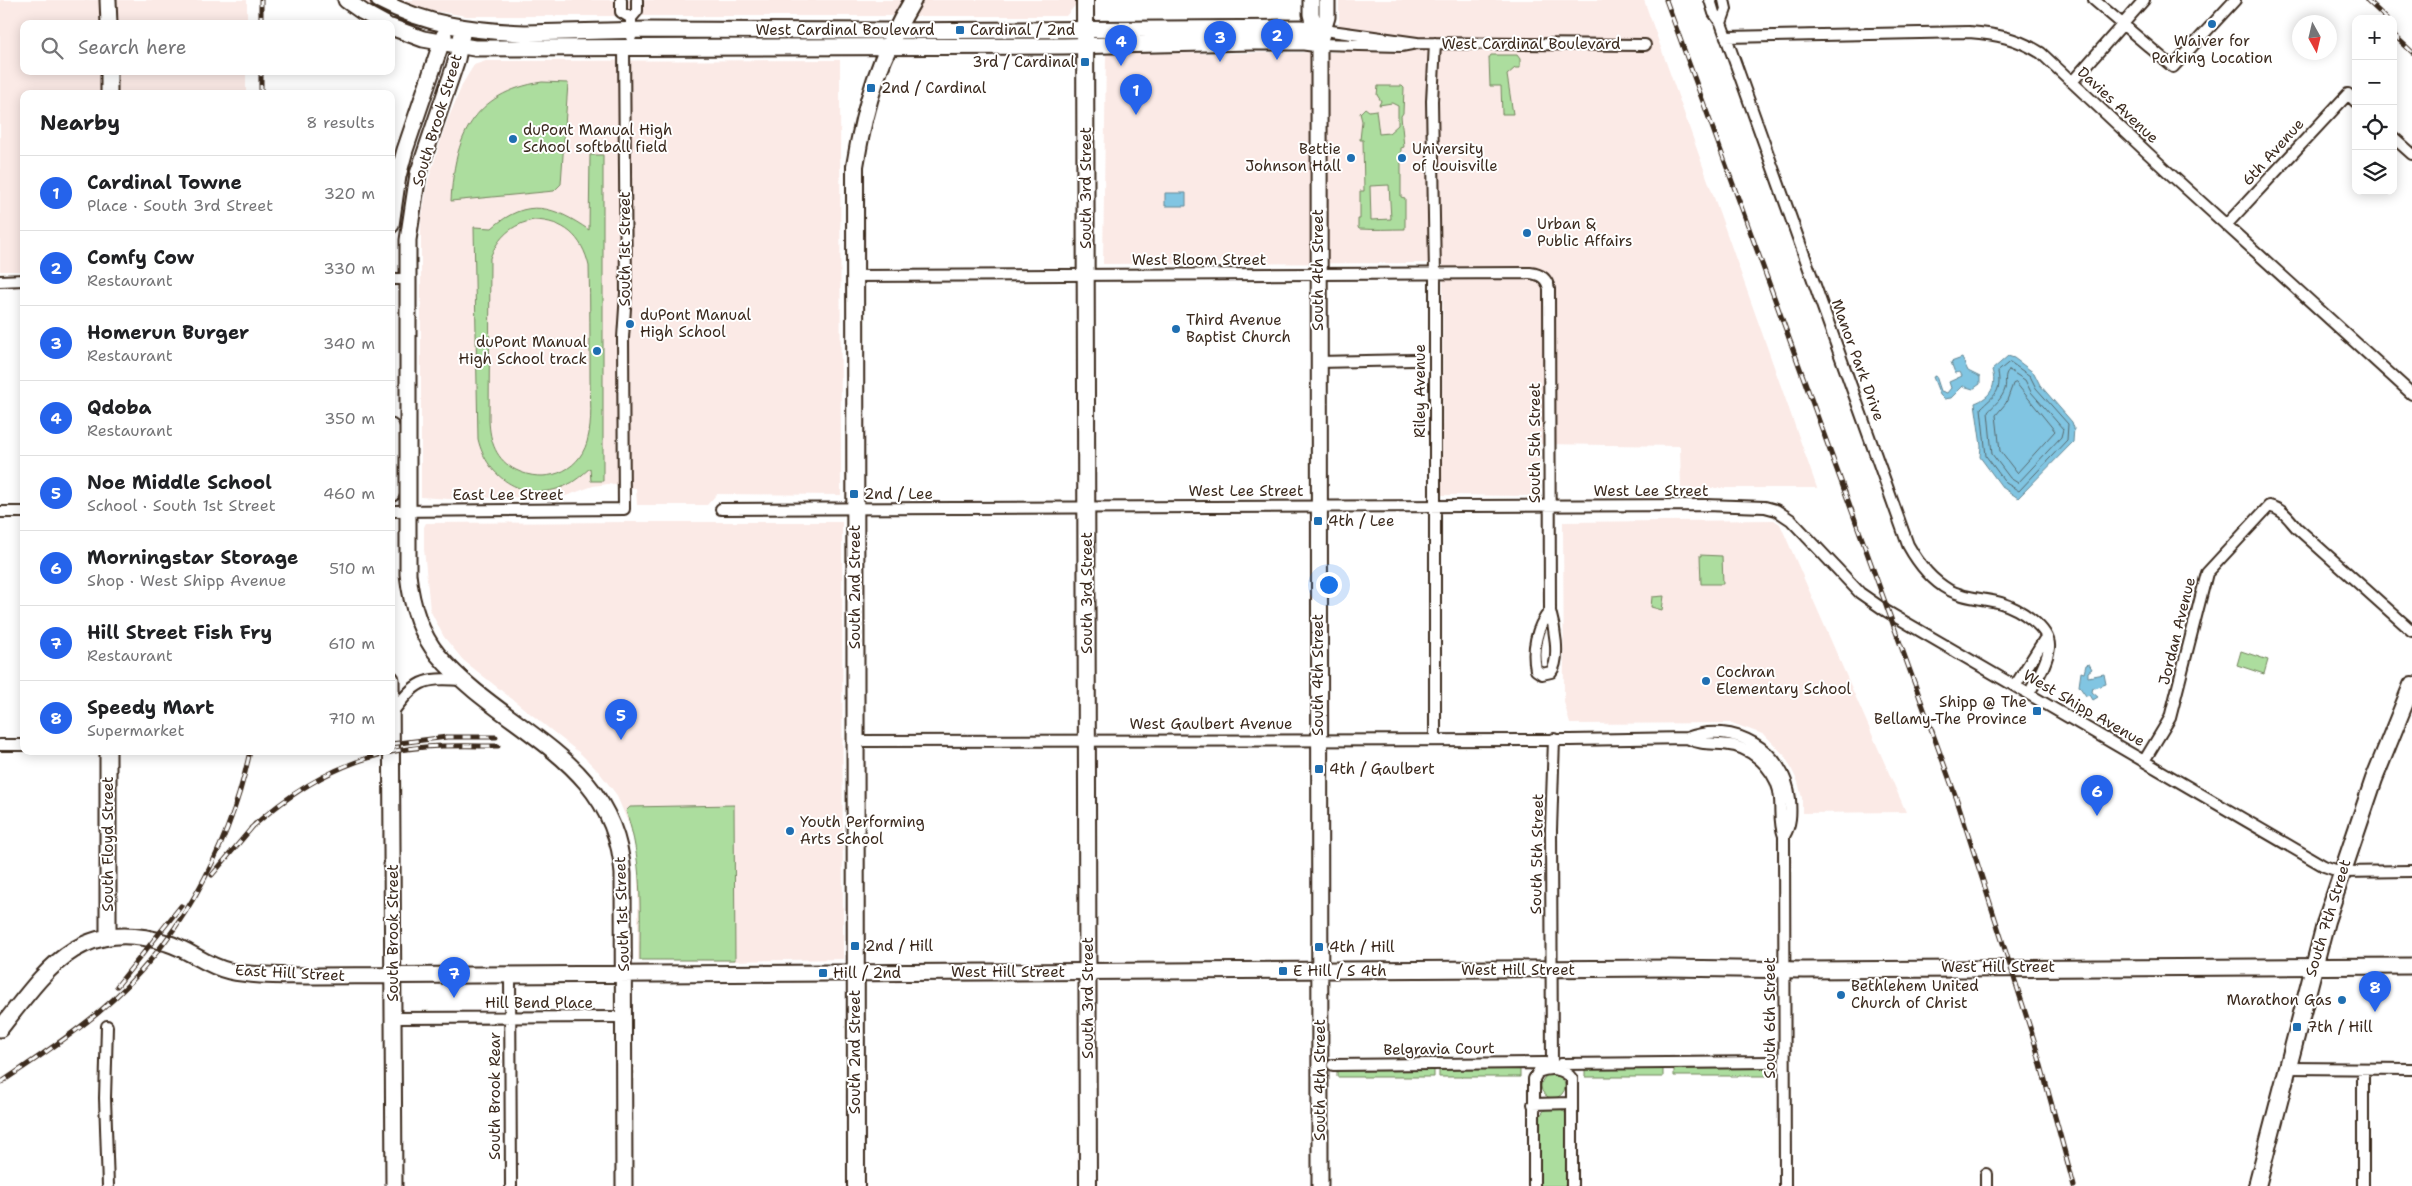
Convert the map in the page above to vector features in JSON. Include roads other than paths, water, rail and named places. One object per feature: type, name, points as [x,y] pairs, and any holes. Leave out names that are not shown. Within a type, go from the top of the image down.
[{"type":"main road","name":"South 2nd Street","points":[[856,1186],[855,166],[867,103],[891,39],[913,0]]},
{"type":"main road","name":"South 3rd Street","points":[[1085,0],[1088,1186]]},
{"type":"main road","name":"South 7th Street","points":[[2257,1186],[2312,967],[2341,872],[2374,779],[2412,685]]},
{"type":"street","points":[[108,0],[109,20]]},
{"type":"street","points":[[346,0],[378,20]]},
{"type":"street","name":"West Cardinal Boulevard","points":[[379,0],[413,16],[446,26],[462,29],[525,33],[631,24],[891,39],[1085,46],[1304,42],[1319,34],[1401,46],[1417,43]]},
{"type":"street","points":[[621,0],[621,12],[631,24],[637,11],[637,0]]},
{"type":"street","name":"South 4th Street","points":[[1311,0],[1319,34],[1318,739],[1320,1186]]},
{"type":"street","name":"South 4th Street","points":[[1319,34],[1327,17],[1327,0]]},
{"type":"street","name":"Manor Park Drive","points":[[1710,0],[1714,13],[1722,23],[1908,545],[1921,566],[1948,590],[1966,598],[2002,603],[2024,614],[2046,637]]},
{"type":"street","name":"Manor Park Drive","points":[[1722,23],[1726,9],[1724,0]]},
{"type":"street","points":[[2094,0],[2173,66],[2235,0]]},
{"type":"street","points":[[2072,82],[2144,0]]},
{"type":"street","name":"South 1st Street","points":[[624,509],[623,338],[626,293],[628,48],[631,24]]},
{"type":"street","name":"South Brook Street","points":[[395,197],[405,150],[443,43],[446,26]]},
{"type":"street","name":"West Cardinal Boulevard","points":[[395,28],[423,40],[460,46],[628,48],[891,39],[1085,28],[1319,34],[1417,43],[1644,45]]},
{"type":"street","name":"South Brook Street","points":[[408,511],[408,240],[418,174],[460,46],[462,29]]},
{"type":"street","name":"Davies Avenue","points":[[1726,38],[1968,32],[2000,35],[2024,42],[2041,53],[2412,394]]},
{"type":"street","name":"Riley Avenue","points":[[1435,43],[1432,101],[1435,274],[1435,740]]},
{"type":"street","points":[[109,75],[109,90]]},
{"type":"street","name":"6th Avenue","points":[[2226,225],[2343,99],[2348,94],[2352,98]]},
{"type":"street","points":[[2397,141],[2412,154]]},
{"type":"street","name":"West Bloom Street","points":[[854,276],[1530,273],[1543,277]]},
{"type":"street","name":"South 5th Street","points":[[1543,277],[1550,289],[1550,611],[1554,624],[1555,663],[1551,672],[1542,674],[1536,670],[1535,649],[1541,621],[1550,611]]},
{"type":"street","points":[[395,279],[408,279]]},
{"type":"street","points":[[0,280],[20,280]]},
{"type":"street","points":[[1318,362],[1414,360]]},
{"type":"street","name":"West Lee Street","points":[[722,509],[1705,505],[1771,508]]},
{"type":"street","name":"Jordan Avenue","points":[[2144,761],[2170,718],[2207,573],[2269,506],[2279,508],[2285,513],[2297,528],[2412,631]]},
{"type":"street","name":"West Shipp Avenue","points":[[1771,508],[1791,520],[1860,594],[1871,602],[2324,866],[2341,872],[2412,871]]},
{"type":"street","name":"East Lee Street","points":[[395,511],[624,509]]},
{"type":"street","name":"South 1st Street","points":[[408,511],[408,574],[413,606],[424,632],[437,654],[462,680],[573,767],[601,800],[616,832],[622,862],[625,975],[624,1186]]},
{"type":"street","points":[[0,512],[20,512]]},
{"type":"street","points":[[2015,686],[2046,637]]},
{"type":"street","points":[[2029,694],[2046,660],[2049,646],[2046,637]]},
{"type":"street","points":[[395,709],[411,689],[422,682],[431,679],[462,680]]},
{"type":"street","name":"West Gaulbert Avenue","points":[[855,741],[1687,738],[1696,734],[1714,733],[1735,736],[1757,744],[1771,756],[1784,776],[1789,793],[1790,827],[1784,836],[1784,850]]},
{"type":"street","name":"South 5th Street","points":[[1552,1065],[1551,830],[1554,739]]},
{"type":"street","points":[[0,745],[20,745]]},
{"type":"street","name":"South Floyd Street","points":[[108,755],[108,936]]},
{"type":"street","name":"South Brook Street","points":[[392,755],[394,1186]]},
{"type":"street","name":"South 6th Street","points":[[1784,850],[1786,1186]]},
{"type":"street","name":"East Hill Street","points":[[0,1028],[36,982],[59,959],[108,936],[147,937],[169,943],[220,968],[249,974],[625,975]]},
{"type":"street","name":"West Hill Street","points":[[625,975],[1319,970],[2412,966]]},
{"type":"street","name":"South Brook Rear","points":[[510,975],[511,1186]]},
{"type":"street","name":"Hill Bend Place","points":[[394,1018],[624,1017]]},
{"type":"street","points":[[107,1026],[105,1105],[108,1186]]},
{"type":"street","name":"Belgravia Court","points":[[1333,1065],[1772,1062]]},
{"type":"street","points":[[1534,1186],[1534,1079],[1536,1074],[1552,1065],[1572,1079],[1572,1186]]},
{"type":"street","points":[[2287,1068],[2412,1069]]},
{"type":"street","points":[[2363,1069],[2363,1186]]},
{"type":"street","points":[[1533,1104],[1572,1103]]},
{"type":"street","points":[[1986,1174],[1986,1186]]},
{"type":"water","points":[[1165,193],[1186,193],[1186,206],[1165,206]]},
{"type":"water","points":[[2008,356],[2014,358],[2034,373],[2040,385],[2072,422],[2074,428],[2073,442],[2018,498],[2002,487],[1980,457],[1981,446],[1975,403],[1981,401],[1989,394],[1994,381],[1992,370]]},
{"type":"water","points":[[1962,358],[1968,371],[1980,377],[1980,384],[1973,389],[1963,386],[1951,398],[1944,399],[1940,395],[1933,377],[1936,376],[1941,391],[1947,393],[1951,388],[1949,382],[1962,376],[1960,372],[1955,373],[1951,362]]},
{"type":"water","points":[[2089,664],[2092,669],[2088,672],[2088,677],[2104,674],[2106,684],[2093,687],[2092,692],[2098,697],[2093,700],[2090,695],[2086,696],[2079,686],[2081,672],[2084,673],[2086,665]]},
{"type":"railway","points":[[261,0],[261,20]]},
{"type":"railway","points":[[1666,0],[1957,800],[2034,1040],[2074,1186]]},
{"type":"railway","points":[[2367,0],[2383,15]]},
{"type":"railway","points":[[2397,38],[2412,52]]},
{"type":"railway","points":[[261,75],[261,90]]},
{"type":"railway","points":[[395,744],[447,737],[496,737]]},
{"type":"railway","points":[[395,751],[425,747],[498,746]]},
{"type":"railway","points":[[0,1083],[63,1040],[99,1012],[127,986],[176,927],[214,860],[229,825],[249,755]]},
{"type":"railway","points":[[251,828],[290,797],[310,784],[331,772],[376,755]]},
{"type":"railway","points":[[212,875],[255,824]]},
{"type":"railway","points":[[117,986],[181,906]]},
{"type":"place","name":"Waiver for Parking Location","points":[[2212,24]]},
{"type":"place","name":"Cardinal / 2nd","points":[[960,30]]},
{"type":"place","name":"Comfy Cow","points":[[1277,60]]},
{"type":"place","name":"3rd / Cardinal","points":[[1085,62]]},
{"type":"place","name":"Homerun Burger","points":[[1220,62]]},
{"type":"place","name":"Qdoba","points":[[1121,66]]},
{"type":"place","name":"2nd / Cardinal","points":[[871,88]]},
{"type":"place","name":"Cardinal Towne","points":[[1136,115]]},
{"type":"place","name":"duPont Manual High School softball field","points":[[513,139]]},
{"type":"place","name":"Bettie Johnson Hall","points":[[1351,158]]},
{"type":"place","name":"University of Louisville","points":[[1402,158]]},
{"type":"place","name":"Urban & Public Affairs","points":[[1527,233]]},
{"type":"place","name":"duPont Manual High School","points":[[630,324]]},
{"type":"place","name":"Third Avenue Baptist Church","points":[[1176,329]]},
{"type":"place","name":"duPont Manual High School track","points":[[597,351]]},
{"type":"place","name":"2nd / Lee","points":[[854,494]]},
{"type":"place","name":"4th / Lee","points":[[1318,521]]},
{"type":"place","name":"Cochran Elementary School","points":[[1706,681]]},
{"type":"place","name":"Shipp @ The Bellamy-The Province","points":[[2037,711]]},
{"type":"place","name":"Noe Middle School","points":[[621,740]]},
{"type":"place","name":"4th / Gaulbert","points":[[1319,769]]},
{"type":"place","name":"Morningstar Storage","points":[[2097,816]]},
{"type":"place","name":"Youth Performing Arts School","points":[[790,831]]},
{"type":"place","name":"2nd / Hill","points":[[855,946]]},
{"type":"place","name":"4th / Hill","points":[[1319,947]]},
{"type":"place","name":"E Hill / S 4th","points":[[1283,971]]},
{"type":"place","name":"Hill / 2nd","points":[[823,973]]},
{"type":"place","name":"Bethlehem United Church of Christ","points":[[1841,995]]},
{"type":"place","name":"Hill Street Fish Fry","points":[[454,998]]},
{"type":"place","name":"Marathon Gas","points":[[2342,1000]]},
{"type":"place","name":"Speedy Mart","points":[[2375,1012]]},
{"type":"place","name":"7th / Hill","points":[[2297,1027]]}]
